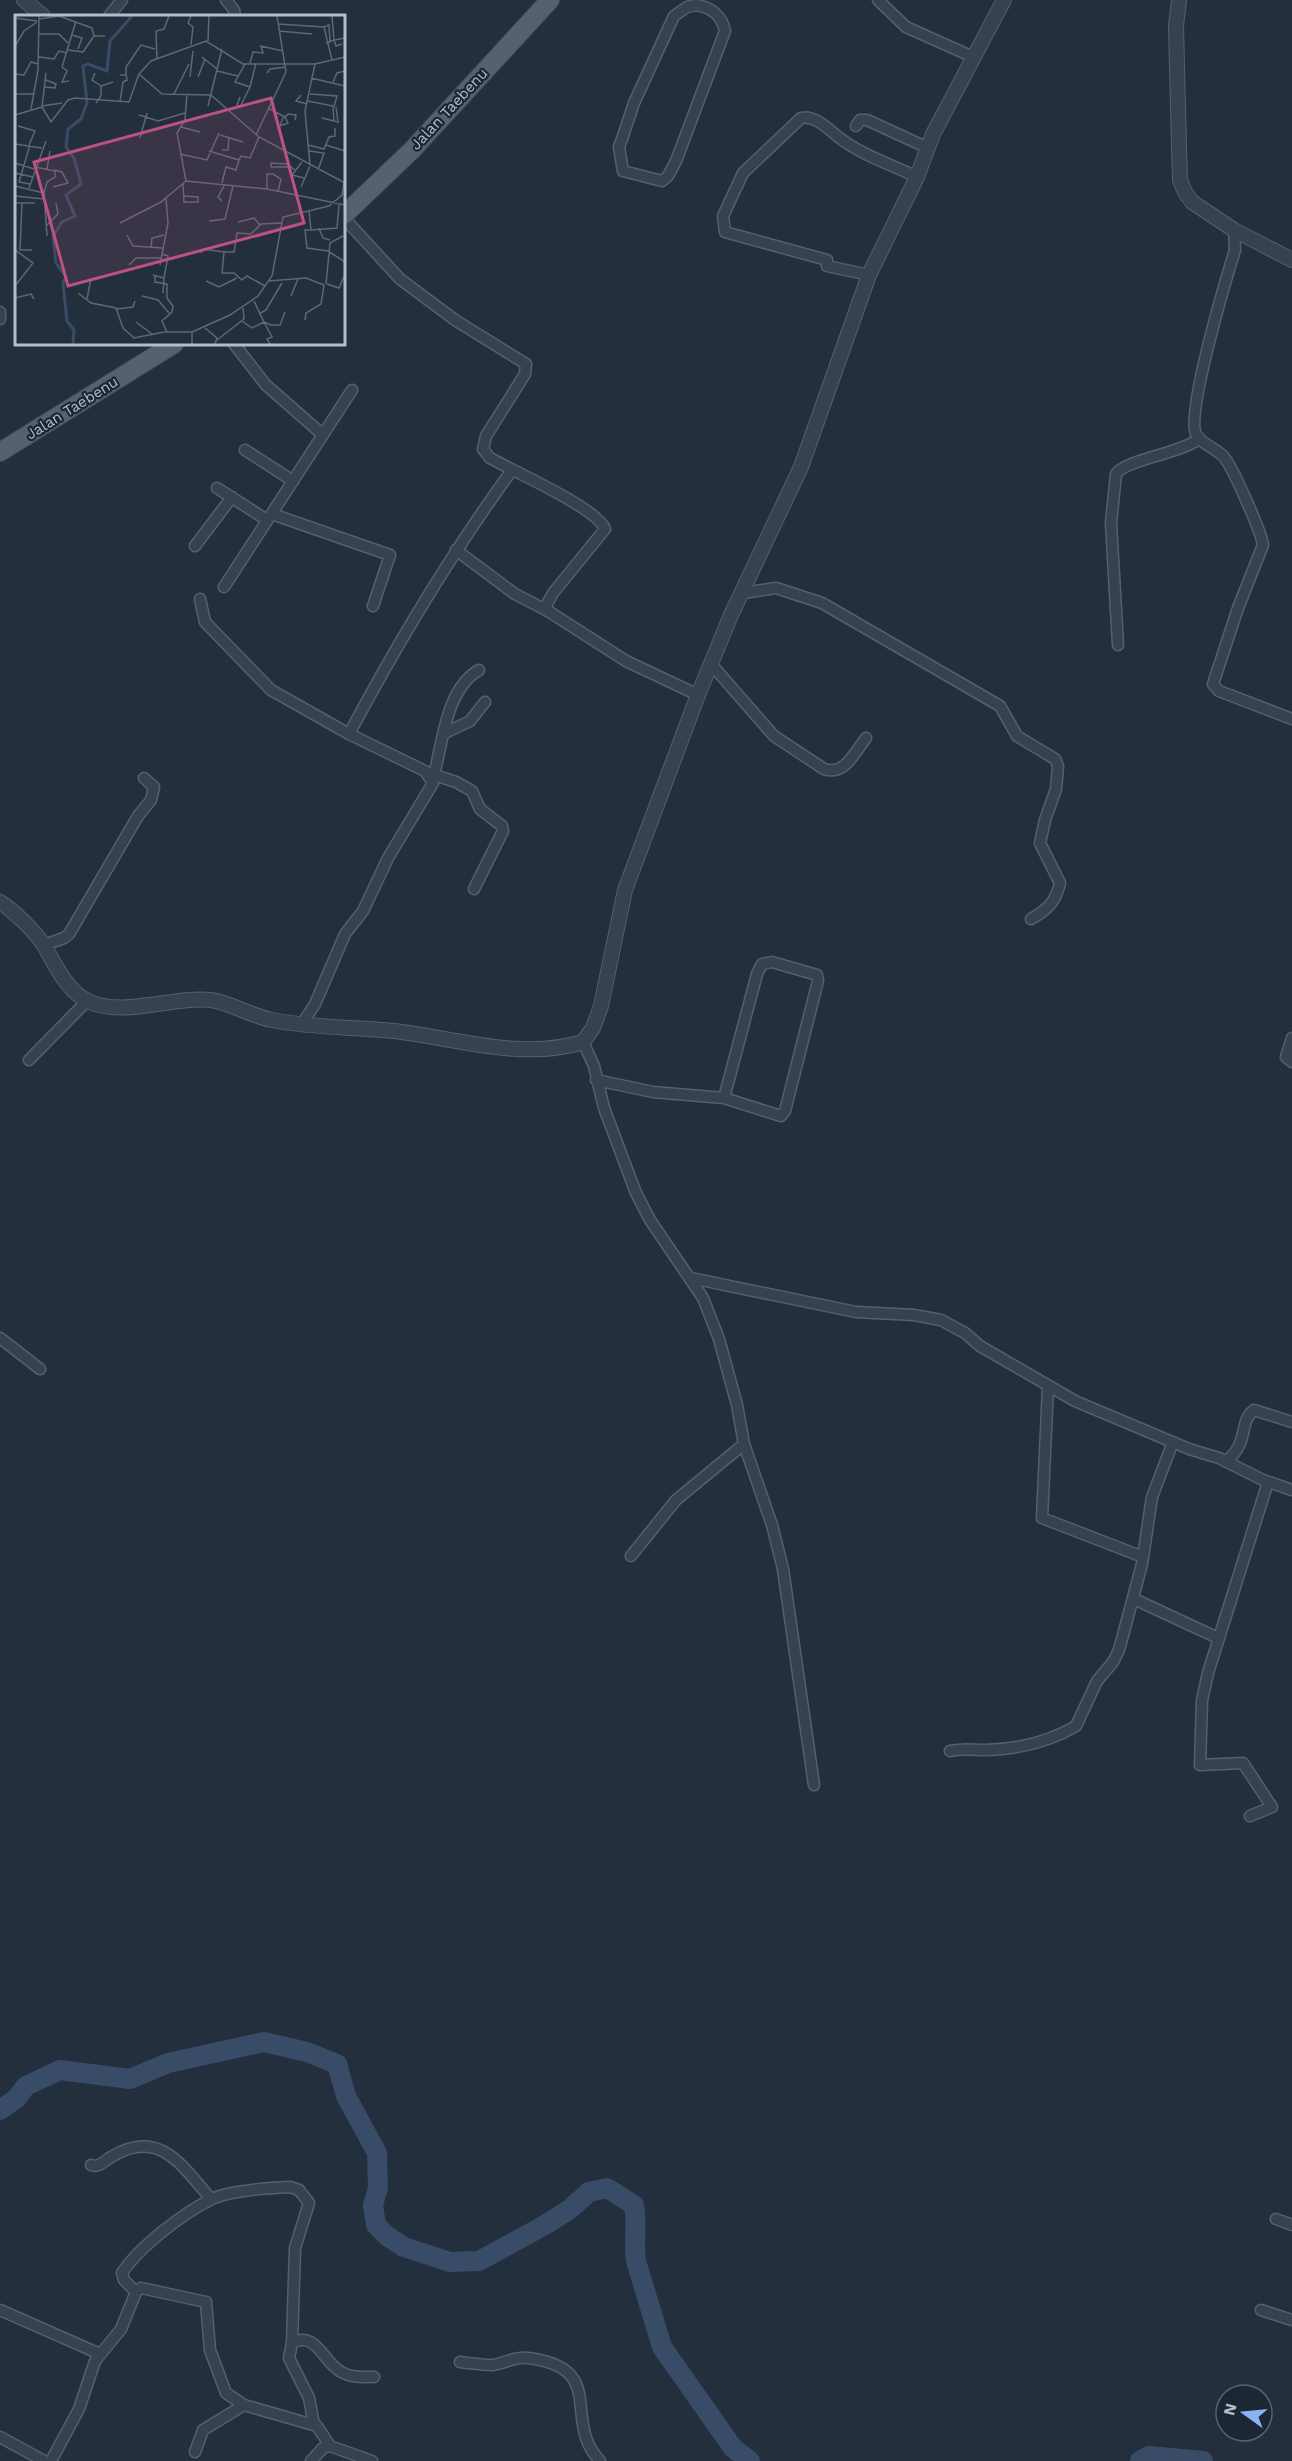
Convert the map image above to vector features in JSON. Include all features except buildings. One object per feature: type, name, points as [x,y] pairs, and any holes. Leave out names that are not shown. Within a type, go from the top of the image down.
[{"type":"main road","name":"Jalan Taebenu","points":[[345,216],[412,150],[550,0]]},
{"type":"main road","name":"Jalan Taebenu","points":[[0,452],[172,345]]},
{"type":"street","points":[[24,0],[42,15]]},
{"type":"street","points":[[110,15],[122,0]]},
{"type":"street","points":[[226,0],[234,10],[235,15]]},
{"type":"street","points":[[712,10],[720,0]]},
{"type":"street","points":[[878,0],[906,27],[973,57]]},
{"type":"street","points":[[0,902],[44,945],[51,962],[76,993],[87,1001],[103,1006],[134,1008],[153,1002],[209,1000],[271,1020],[411,1033],[486,1047],[543,1048],[583,1042],[593,1028],[601,1006],[625,890],[698,695],[801,467],[869,275],[917,177],[928,148],[1004,0]]},
{"type":"street","points":[[1179,0],[1176,26],[1180,180],[1192,202],[1234,230],[1292,260]]},
{"type":"street","points":[[696,5],[712,10],[722,21],[725,31],[668,176],[662,181],[623,171],[619,147],[622,136],[634,103],[674,16],[687,7],[696,5]]},
{"type":"street","points":[[869,275],[827,266],[826,260],[725,232],[723,216],[743,173],[806,117],[815,120],[846,143],[871,157],[917,177]]},
{"type":"street","points":[[856,126],[860,120],[867,120],[928,148]]},
{"type":"street","points":[[345,218],[380,261],[400,279],[455,320],[526,364],[525,374],[482,444],[486,454],[577,504],[599,518],[605,529],[553,592],[546,606],[548,611]]},
{"type":"street","points":[[1234,230],[1235,250],[1195,406],[1194,426],[1199,439],[1215,449],[1229,463],[1263,545],[1238,608],[1218,675],[1213,678],[1213,684],[1219,691],[1292,719]]},
{"type":"street","points":[[0,312],[0,320]]},
{"type":"street","points":[[235,345],[266,385],[323,435]]},
{"type":"street","points":[[224,587],[352,390]]},
{"type":"street","points":[[1118,645],[1111,523],[1116,474],[1124,467],[1184,449],[1199,439]]},
{"type":"street","points":[[245,450],[293,481]]},
{"type":"street","points":[[349,734],[390,656],[456,550],[512,470]]},
{"type":"street","points":[[218,488],[270,517],[390,555],[373,606]]},
{"type":"street","points":[[195,546],[232,497]]},
{"type":"street","points":[[456,550],[515,594],[548,611],[626,661],[698,695]]},
{"type":"street","points":[[743,592],[776,588],[822,603],[958,683],[985,696],[1007,716],[1017,736],[1055,759],[1058,766],[1056,789],[1040,843],[1060,883],[1048,909],[1031,919]]},
{"type":"street","points":[[200,599],[205,622],[260,681],[282,698],[349,734],[431,774],[456,782],[472,791],[480,809],[502,826],[503,831],[474,889]]},
{"type":"street","points":[[712,665],[774,736],[824,769],[833,772],[843,769],[866,738]]},
{"type":"street","points":[[302,1024],[315,1004],[345,934],[363,911],[388,858],[431,790],[433,783],[431,774],[459,687],[466,678],[479,670]]},
{"type":"street","points":[[445,733],[470,721],[485,702]]},
{"type":"street","points":[[44,945],[69,934],[138,816],[151,800],[154,787],[144,777]]},
{"type":"street","points":[[596,1080],[653,1092],[724,1098],[773,1115],[784,1114],[818,981],[817,975],[772,962],[762,964],[757,974],[724,1098]]},
{"type":"street","points":[[29,1060],[87,1001]]},
{"type":"street","points":[[1292,1038],[1286,1057],[1292,1062]]},
{"type":"street","points":[[583,1042],[594,1066],[604,1108],[636,1192],[650,1220],[692,1278],[703,1298],[719,1339],[737,1405],[744,1444],[772,1525],[783,1569],[814,1785]]},
{"type":"street","points":[[692,1278],[856,1311],[914,1315],[940,1320],[965,1333],[980,1346],[1048,1387],[1075,1401],[1292,1490]]},
{"type":"street","points":[[0,1338],[40,1369]]},
{"type":"street","points":[[1048,1387],[1042,1518],[1143,1557]]},
{"type":"street","points":[[1226,1461],[1243,1442],[1247,1418],[1254,1410],[1292,1422]]},
{"type":"street","points":[[950,1751],[965,1747],[984,1750],[1032,1745],[1076,1726],[1097,1681],[1119,1650],[1134,1599],[1152,1497],[1173,1442]]},
{"type":"street","points":[[631,1556],[676,1500],[744,1444]]},
{"type":"street","points":[[1250,1816],[1272,1807],[1243,1763],[1200,1765],[1202,1700],[1218,1638],[1268,1482]]},
{"type":"street","points":[[1134,1599],[1218,1638]]},
{"type":"street","points":[[91,2165],[95,2166],[123,2150],[151,2146],[162,2149],[173,2156],[211,2199]]},
{"type":"street","points":[[136,2292],[124,2280],[122,2273],[126,2267],[172,2225],[211,2199],[226,2194],[290,2187],[299,2190],[309,2203],[296,2248],[292,2343],[289,2358],[309,2398],[314,2425]]},
{"type":"street","points":[[1276,2219],[1292,2225]]},
{"type":"street","points":[[51,2461],[79,2409],[100,2354],[122,2329],[136,2292],[141,2288],[206,2302],[210,2350],[226,2393],[244,2405],[314,2425],[320,2429],[330,2445],[372,2461]]},
{"type":"street","points":[[0,2310],[100,2354]]},
{"type":"street","points":[[1261,2310],[1292,2320]]},
{"type":"street","points":[[292,2343],[299,2339],[311,2341],[337,2369],[352,2377],[374,2377]]},
{"type":"street","points":[[460,2362],[494,2365],[516,2357],[554,2364],[565,2369],[580,2390],[583,2433],[589,2448],[600,2461]]},
{"type":"street","points":[[195,2452],[203,2430],[244,2405]]},
{"type":"street","points":[[0,2438],[44,2461]]},
{"type":"street","points":[[311,2461],[323,2448],[330,2445]]},
{"type":"waterway","points":[[0,2110],[16,2099],[26,2086],[60,2070],[130,2079],[168,2063],[264,2042],[307,2052],[337,2064],[346,2096],[377,2153],[378,2188],[373,2205],[376,2225],[387,2236],[404,2247],[450,2262],[479,2261],[545,2225],[570,2209],[589,2192],[607,2188],[634,2205],[636,2261],[662,2347],[733,2448],[750,2461]]},
{"type":"waterway","points":[[1140,2461],[1149,2456],[1203,2461]]}]
